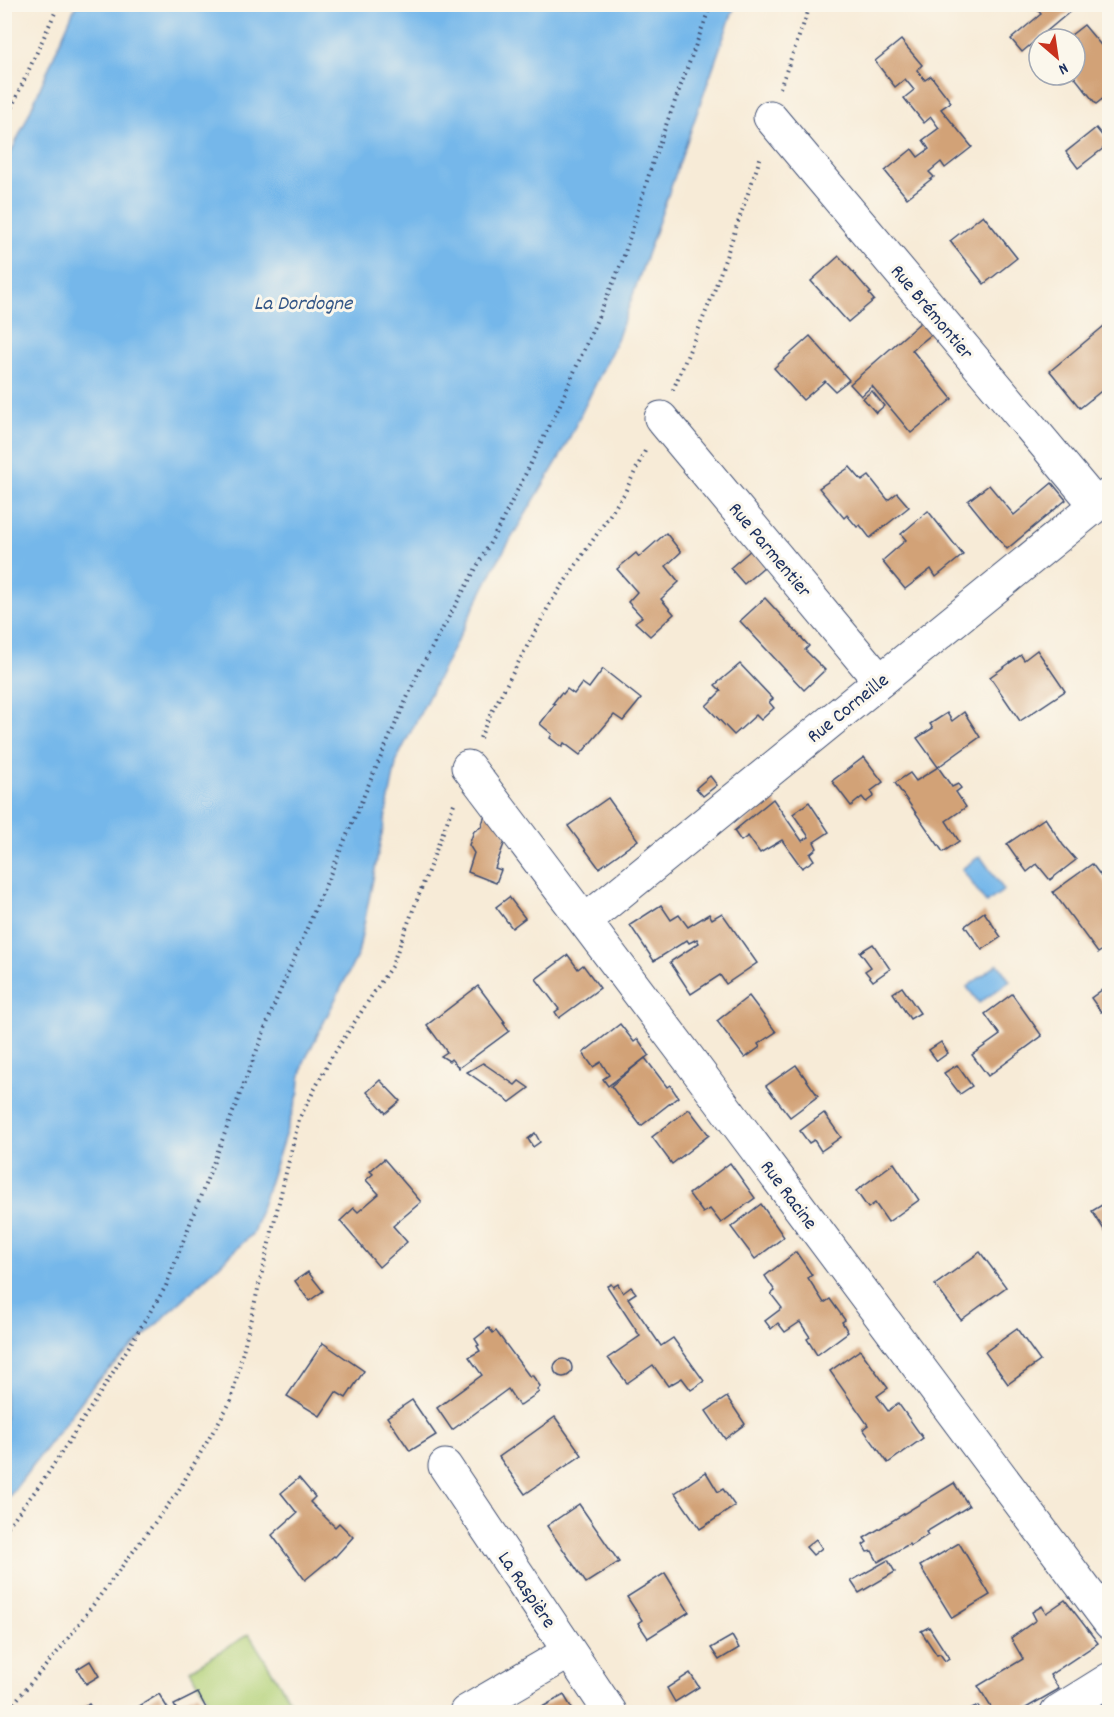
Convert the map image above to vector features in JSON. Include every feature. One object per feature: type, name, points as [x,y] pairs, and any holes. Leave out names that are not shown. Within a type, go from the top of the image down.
[{"type":"street","name":"Rue Brémontier","points":[[770,117],[1103,500]]},
{"type":"street","name":"Rue Parmentier","points":[[661,418],[880,681]]},
{"type":"street","name":"Rue Corneille","points":[[585,921],[1103,500]]},
{"type":"street","name":"Rue Racine","points":[[468,767],[1110,1623]]},
{"type":"street","name":"La Raspière","points":[[445,1466],[610,1713]]},
{"type":"street","points":[[466,1713],[569,1652]]},
{"type":"street","points":[[1057,1713],[1110,1679]]},
{"type":"path","points":[[4,124],[59,4]]},
{"type":"path","points":[[4,1531],[43,1481],[166,1286],[275,1003],[419,671],[500,525],[558,409],[621,262],[655,155],[711,4]]},
{"type":"path","points":[[6,1713],[60,1649],[177,1493],[231,1401],[299,1119],[331,1058],[392,965],[468,767]]},
{"type":"green space","points":[[249,1634],[297,1712],[216,1712],[190,1670]]},
{"type":"water","name":"La Dordogne","points":[[76,5],[735,5],[617,340],[561,455],[497,562],[397,759],[358,954],[304,1062],[299,1092],[253,1233],[96,1382],[5,1502],[5,165]]},
{"type":"water","points":[[980,856],[1004,890],[986,903],[962,869]]},
{"type":"water","points":[[998,964],[1010,981],[979,1003],[967,987]]},
{"type":"building","points":[[1033,4],[1079,4],[1052,27],[1027,27],[1027,48],[1022,52],[1011,39],[1041,14]]},
{"type":"building","points":[[1087,29],[1110,56],[1110,93],[1096,104],[1083,87],[1087,87]]},
{"type":"building","points":[[901,40],[922,65],[917,70],[925,80],[931,76],[951,102],[941,109],[972,147],[945,168],[941,162],[929,172],[934,177],[907,198],[885,171],[912,149],[918,157],[929,149],[923,140],[939,128],[931,117],[924,123],[904,98],[914,90],[905,79],[895,87],[875,61]]},
{"type":"building","points":[[1096,128],[1109,144],[1078,168],[1066,152]]},
{"type":"building","points":[[983,215],[1017,258],[984,284],[950,241]]},
{"type":"building","points":[[839,256],[871,293],[869,294],[874,300],[848,322],[811,281]]},
{"type":"building","points":[[922,321],[932,334],[912,350],[952,399],[911,433],[872,386],[861,396],[850,384]]},
{"type":"building","points":[[1110,321],[1110,384],[1080,408],[1050,371]]},
{"type":"building","points":[[810,336],[849,380],[835,391],[825,381],[803,400],[774,368]]},
{"type":"building","points":[[872,391],[884,406],[876,413],[863,398]]},
{"type":"building","points":[[850,467],[862,481],[869,476],[888,500],[897,493],[909,507],[870,538],[860,525],[857,527],[847,515],[844,518],[819,488]]},
{"type":"building","points":[[1052,483],[1066,500],[1007,549],[968,501],[989,485],[1014,515]]},
{"type":"building","points":[[928,511],[963,555],[936,577],[931,569],[905,589],[882,561],[906,540],[901,534]]},
{"type":"building","points":[[666,533],[681,552],[666,566],[679,582],[661,599],[674,614],[650,636],[635,622],[642,617],[628,602],[637,592],[617,569],[636,553],[639,557]]},
{"type":"building","points":[[752,549],[765,566],[744,584],[730,568]]},
{"type":"building","points":[[765,598],[809,646],[805,650],[825,670],[804,690],[740,621]]},
{"type":"building","points":[[1037,650],[1065,691],[1020,721],[990,677],[1021,655],[1024,660]]},
{"type":"building","points":[[740,664],[773,699],[769,702],[774,708],[761,720],[756,715],[734,735],[706,706],[721,691],[715,685]]},
{"type":"building","points":[[603,669],[641,699],[623,721],[614,715],[580,755],[564,743],[562,747],[550,738],[552,734],[540,724],[561,693],[563,694],[567,689],[574,694],[582,683],[589,688]]},
{"type":"building","points":[[964,712],[980,737],[938,767],[917,738],[933,728],[930,724],[947,713],[952,721]]},
{"type":"building","points":[[864,757],[883,782],[871,791],[874,796],[866,802],[862,797],[851,806],[832,781]]},
{"type":"building","points":[[938,767],[952,787],[958,784],[961,788],[956,792],[966,807],[946,821],[959,841],[943,852],[895,783],[910,773],[916,781]]},
{"type":"building","points":[[710,776],[717,785],[703,796],[696,788]]},
{"type":"building","points":[[608,798],[638,840],[599,868],[568,826]]},
{"type":"building","points":[[773,799],[802,841],[809,837],[793,814],[809,802],[829,832],[814,842],[817,848],[810,854],[814,860],[802,868],[782,840],[760,853],[748,836],[741,841],[734,831]]},
{"type":"building","points":[[488,807],[507,836],[495,868],[501,870],[496,883],[468,872],[474,853],[469,845],[474,831],[481,827]]},
{"type":"building","points":[[1045,818],[1076,860],[1050,880],[1037,864],[1027,872],[1007,844]]},
{"type":"building","points":[[1092,864],[1110,888],[1110,945],[1098,953],[1053,892]]},
{"type":"building","points":[[509,897],[525,918],[512,928],[496,907]]},
{"type":"building","points":[[661,905],[671,920],[679,915],[688,927],[709,914],[712,919],[722,913],[757,963],[726,984],[720,975],[691,994],[670,962],[699,943],[697,939],[689,943],[687,940],[654,961],[630,925]]},
{"type":"building","points":[[984,912],[1001,937],[982,950],[965,926]]},
{"type":"building","points":[[873,944],[890,969],[873,981],[865,971],[871,967],[860,952]]},
{"type":"building","points":[[568,955],[578,969],[583,965],[600,988],[559,1018],[555,1012],[559,1009],[536,979]]},
{"type":"building","points":[[1110,984],[1110,1008],[1101,1012],[1091,998]]},
{"type":"building","points":[[478,986],[505,1022],[503,1023],[509,1031],[459,1068],[451,1059],[449,1061],[441,1056],[447,1052],[427,1025]]},
{"type":"building","points":[[902,987],[920,1013],[910,1019],[893,993]]},
{"type":"building","points":[[1012,994],[1042,1036],[988,1076],[972,1055],[1000,1035],[985,1014]]},
{"type":"building","points":[[749,996],[776,1032],[758,1044],[760,1047],[745,1058],[717,1021]]},
{"type":"building","points":[[620,1024],[634,1042],[638,1039],[649,1055],[608,1086],[603,1079],[609,1075],[601,1062],[593,1067],[583,1053]]},
{"type":"building","points":[[941,1042],[948,1053],[937,1061],[929,1050]]},
{"type":"building","points":[[645,1058],[667,1087],[670,1085],[678,1097],[641,1126],[611,1086]]},
{"type":"building","points":[[483,1063],[515,1085],[519,1081],[529,1088],[510,1102],[467,1072]]},
{"type":"building","points":[[796,1065],[818,1096],[790,1117],[766,1086]]},
{"type":"building","points":[[957,1065],[972,1086],[960,1094],[944,1073]]},
{"type":"building","points":[[380,1080],[400,1101],[386,1113],[367,1092]]},
{"type":"building","points":[[689,1109],[709,1135],[672,1164],[652,1137]]},
{"type":"building","points":[[824,1113],[841,1137],[821,1151],[814,1140],[809,1143],[800,1131]]},
{"type":"building","points":[[535,1133],[540,1142],[533,1147],[528,1139]]},
{"type":"building","points":[[384,1159],[421,1202],[393,1226],[407,1242],[379,1267],[340,1221],[354,1208],[358,1212],[379,1194],[366,1180],[373,1174],[370,1171]]},
{"type":"building","points":[[730,1163],[755,1198],[721,1223],[710,1209],[703,1213],[689,1194]]},
{"type":"building","points":[[894,1163],[919,1200],[888,1222],[875,1203],[868,1208],[856,1191]]},
{"type":"building","points":[[1110,1200],[1110,1239],[1092,1211]]},
{"type":"building","points":[[761,1204],[784,1237],[755,1259],[731,1227]]},
{"type":"building","points":[[796,1252],[812,1275],[808,1278],[824,1303],[830,1299],[845,1320],[842,1322],[848,1332],[817,1355],[807,1339],[810,1337],[800,1322],[785,1332],[778,1323],[771,1329],[765,1321],[782,1308],[771,1294],[775,1291],[765,1276]]},
{"type":"building","points":[[980,1252],[1006,1287],[961,1320],[935,1285]]},
{"type":"building","points":[[308,1272],[323,1291],[309,1301],[295,1281]]},
{"type":"building","points":[[611,1284],[613,1287],[618,1284],[623,1293],[631,1287],[636,1293],[628,1298],[661,1346],[673,1338],[704,1381],[691,1390],[682,1378],[668,1386],[653,1365],[627,1383],[608,1358],[640,1336],[607,1286]]},
{"type":"building","points":[[489,1328],[493,1333],[496,1331],[530,1377],[532,1375],[540,1386],[537,1389],[539,1392],[519,1406],[508,1389],[452,1430],[437,1408],[482,1375],[469,1357],[480,1351],[475,1339]]},
{"type":"building","points":[[1017,1329],[1040,1361],[1008,1384],[985,1352]]},
{"type":"building","points":[[323,1343],[364,1371],[346,1398],[336,1392],[320,1416],[287,1396]]},
{"type":"building","points":[[860,1350],[888,1388],[877,1396],[888,1411],[898,1403],[923,1438],[888,1463],[863,1429],[868,1425],[830,1371]]},
{"type":"building","points":[[563,1359],[569,1362],[572,1368],[569,1374],[563,1377],[557,1374],[554,1368],[557,1362]]},
{"type":"building","points":[[727,1397],[745,1424],[725,1439],[706,1411]]},
{"type":"building","points":[[412,1400],[436,1435],[410,1451],[387,1417]]},
{"type":"building","points":[[555,1417],[582,1455],[525,1494],[499,1457]]},
{"type":"building","points":[[706,1472],[718,1492],[723,1489],[735,1506],[700,1529],[675,1493]]},
{"type":"building","points":[[299,1478],[315,1497],[310,1502],[335,1527],[339,1523],[353,1537],[335,1557],[305,1580],[272,1535],[297,1513],[281,1493]]},
{"type":"building","points":[[954,1483],[969,1506],[926,1532],[928,1535],[878,1562],[872,1551],[867,1552],[863,1545],[867,1542],[864,1538]]},
{"type":"building","points":[[579,1504],[619,1562],[586,1583],[547,1526]]},
{"type":"building","points":[[816,1539],[822,1548],[813,1555],[806,1547]]},
{"type":"building","points":[[959,1543],[990,1595],[952,1618],[920,1566]]},
{"type":"building","points":[[888,1560],[895,1572],[859,1593],[851,1581]]},
{"type":"building","points":[[665,1573],[689,1612],[648,1638],[638,1623],[642,1620],[627,1597]]},
{"type":"building","points":[[1065,1600],[1098,1643],[1050,1675],[1059,1689],[1019,1712],[994,1712],[978,1686],[1023,1659],[1011,1638],[1036,1620],[1032,1612],[1042,1606],[1046,1613]]},
{"type":"building","points":[[929,1627],[949,1658],[945,1661],[940,1654],[937,1655],[921,1631]]},
{"type":"building","points":[[732,1636],[739,1648],[719,1660],[711,1648]]},
{"type":"building","points":[[90,1661],[99,1676],[86,1684],[77,1669]]},
{"type":"building","points":[[690,1673],[699,1687],[675,1702],[667,1688]]},
{"type":"building","points":[[198,1693],[208,1712],[178,1712],[174,1705]]},
{"type":"building","points":[[159,1694],[170,1712],[135,1712],[133,1710]]},
{"type":"building","points":[[564,1695],[574,1712],[533,1712]]},
{"type":"building","points":[[89,1704],[94,1712],[74,1712]]},
{"type":"building","points":[[978,1706],[983,1712],[966,1712]]}]
